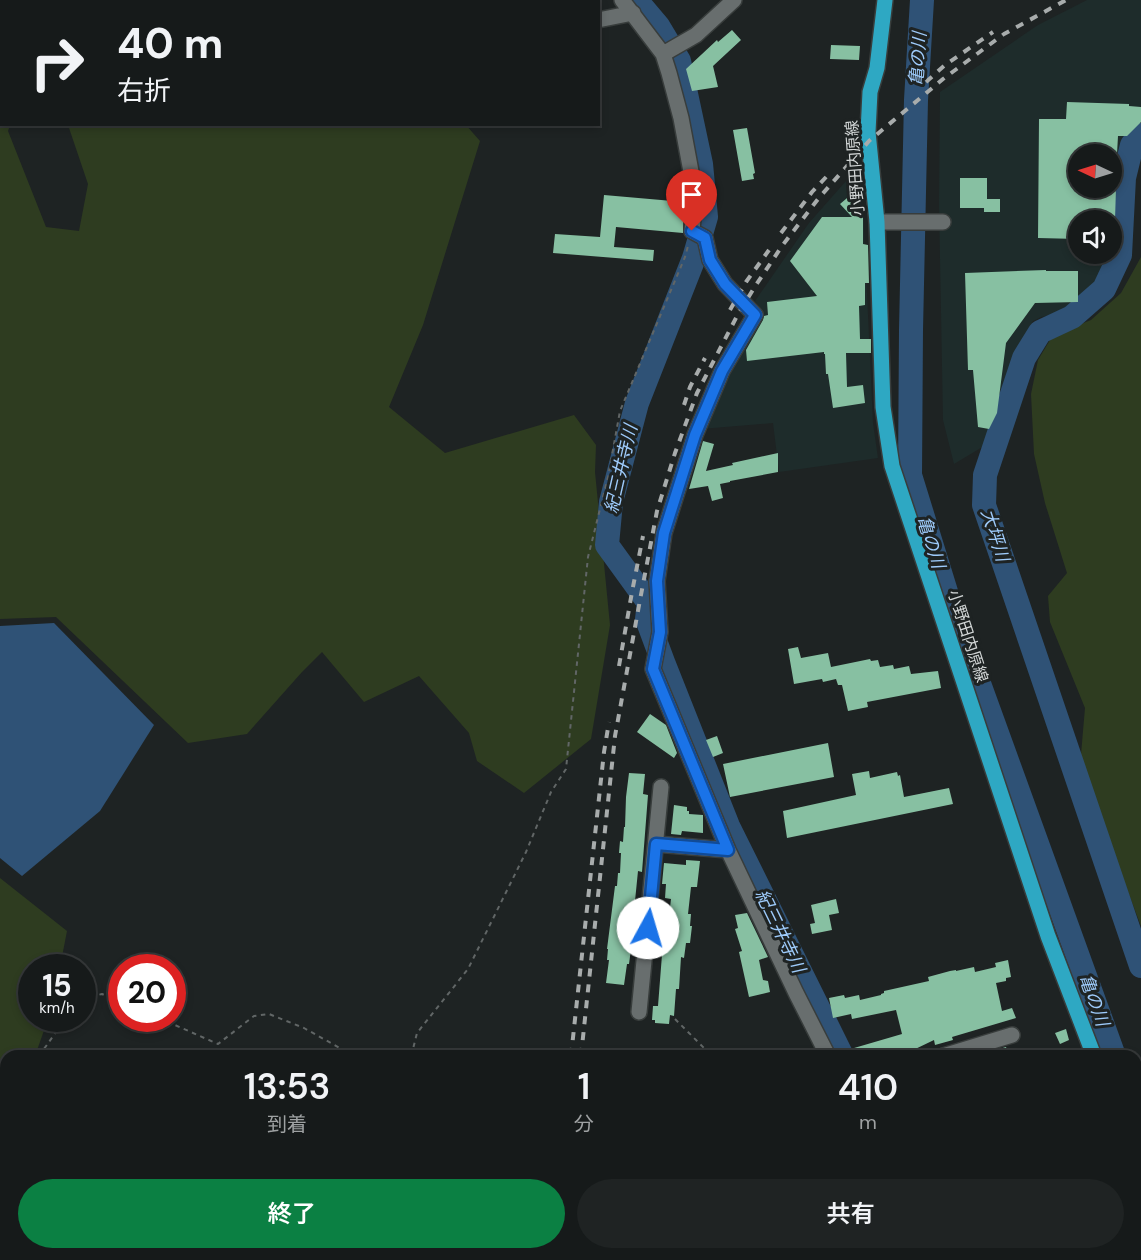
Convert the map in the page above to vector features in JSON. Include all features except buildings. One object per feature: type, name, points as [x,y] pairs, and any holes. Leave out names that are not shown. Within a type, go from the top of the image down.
[{"type":"main road","name":"小野田内原線","points":[[885,0],[877,68],[870,92],[868,132],[882,222],[883,407],[892,466],[1048,936],[1092,1050]]},
{"type":"street","points":[[622,0],[663,54],[681,118],[695,193],[698,234],[725,284],[755,315],[722,371],[695,435],[664,533],[657,581],[660,632],[653,669],[728,850],[825,1050]]},
{"type":"street","points":[[663,54],[696,35],[734,0]]},
{"type":"street","points":[[600,20],[633,14]]},
{"type":"street","points":[[882,222],[943,222]]},
{"type":"street","points":[[639,1012],[661,787]]},
{"type":"street","points":[[656,844],[728,850]]},
{"type":"street","points":[[963,1050],[1012,1035]]},
{"type":"path","points":[[413,1050],[417,1033],[468,969],[526,852],[550,792],[566,769],[588,557],[608,477],[620,411],[685,257],[698,234]]},
{"type":"path","points":[[186,1030],[218,1044],[254,1016],[269,1014],[304,1028],[343,1050]]},
{"type":"path","points":[[675,1019],[705,1050]]},
{"type":"path","points":[[43,1050],[56,1032]]},
{"type":"shaded area","points":[[1087,0],[1141,0],[1141,128],[1125,145],[1122,156],[1122,144],[1068,144],[1068,198],[1117,198],[1118,210],[1068,210],[1068,264],[1109,264],[1088,297],[1073,310],[1033,321],[1018,346],[996,432],[984,446],[954,464],[943,420],[939,204],[940,92],[1038,25]]},
{"type":"shaded area","points":[[861,164],[873,423],[878,458],[779,472],[773,423],[701,429],[763,313],[755,301],[809,223]]},
{"type":"green space","points":[[0,126],[10,126],[8,131],[46,227],[79,231],[88,184],[68,126],[467,126],[480,141],[423,325],[389,407],[445,453],[574,415],[596,445],[595,472],[610,625],[591,739],[524,793],[477,761],[469,733],[419,676],[364,702],[322,652],[247,734],[188,743],[56,617],[0,619]]},
{"type":"green space","points":[[1141,257],[1141,926],[1080,766],[1085,708],[1050,622],[1048,596],[1067,573],[1045,503],[1034,454],[1031,394],[1038,360],[1053,335],[1091,320],[1121,293]]},
{"type":"green space","points":[[0,878],[67,931],[63,954],[18,954],[18,1032],[43,1032],[37,1050],[0,1050]]},
{"type":"water","points":[[54,623],[154,725],[100,811],[22,876],[0,858],[0,626]]},
{"type":"waterway","name":"紀三井寺川","points":[[636,0],[658,26],[679,61],[701,164],[706,217],[694,258],[637,403],[611,502],[607,545],[649,603],[647,619],[728,826],[839,1050]]},
{"type":"waterway","name":"亀の川","points":[[922,0],[916,100],[910,475],[947,595],[1112,1050]]},
{"type":"waterway","name":"大坪川","points":[[1141,135],[1132,145],[1124,178],[1120,255],[1104,289],[1072,317],[1040,332],[1024,358],[985,475],[984,505],[1141,966]]},
{"type":"railway","points":[[582,1050],[615,736],[657,511],[697,393],[737,316],[782,246],[818,199],[869,141],[943,79],[1004,34],[1066,0]]},
{"type":"railway","points":[[926,82],[945,65],[993,32]]},
{"type":"railway","points":[[781,233],[828,175]]},
{"type":"railway","points":[[730,310],[746,282],[769,250]]},
{"type":"railway","points":[[684,405],[690,387],[705,358]]},
{"type":"railway","points":[[619,666],[643,536]]},
{"type":"railway","points":[[572,1050],[609,722]]},
{"type":"route","points":[[648,928],[656,844],[728,850],[653,669],[660,632],[657,581],[664,533],[695,435],[722,371],[755,315],[725,284],[710,260],[705,238],[692,231]]}]
